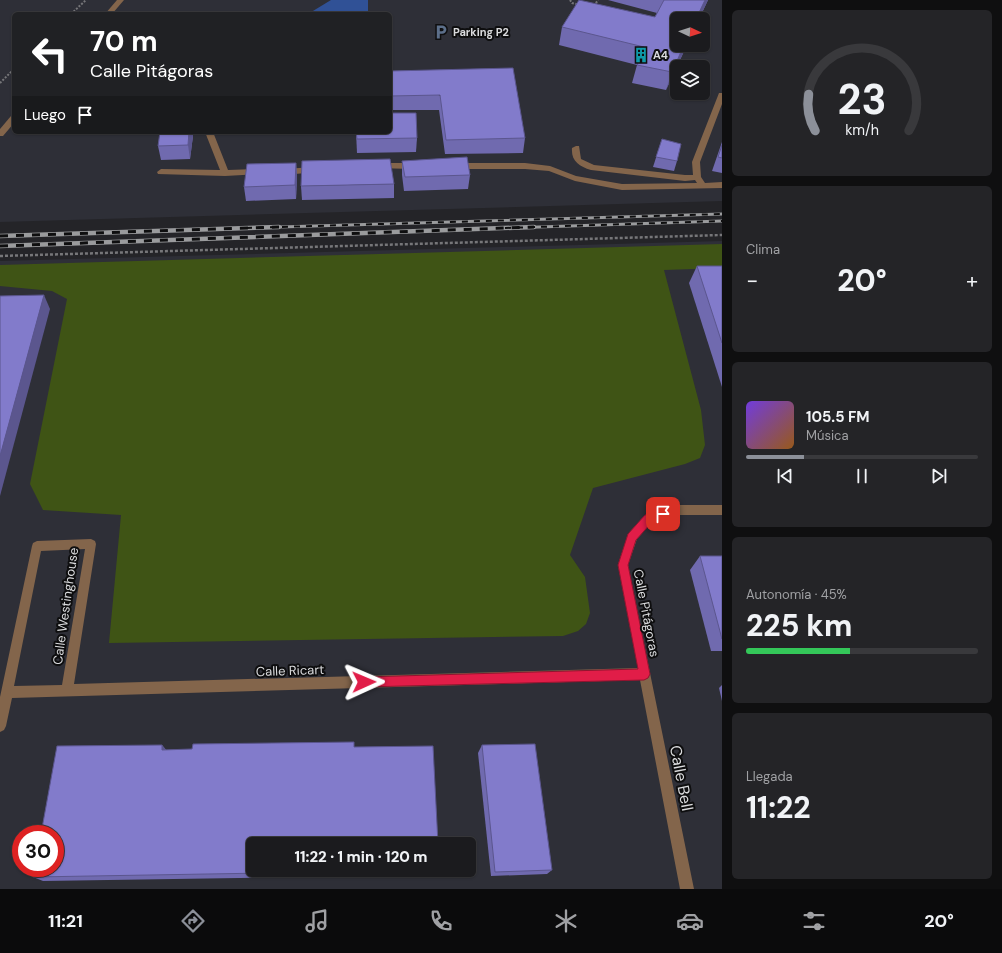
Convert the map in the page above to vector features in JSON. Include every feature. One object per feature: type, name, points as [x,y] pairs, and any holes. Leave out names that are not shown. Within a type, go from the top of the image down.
[{"type":"street","points":[[110,12],[121,0]]},
{"type":"street","points":[[708,186],[701,182],[697,177],[696,162],[722,95]]},
{"type":"street","points":[[0,134],[12,120]]},
{"type":"street","points":[[210,134],[225,173]]},
{"type":"street","points":[[576,148],[576,158],[581,164],[594,168],[685,178],[697,177]]},
{"type":"street","points":[[368,166],[423,166]]},
{"type":"street","points":[[446,166],[525,166],[550,169],[575,178],[622,187],[722,185]]},
{"type":"street","points":[[161,172],[300,172],[322,168]]},
{"type":"street","name":"Calle Pitágoras","points":[[644,674],[623,565],[632,537],[649,518],[678,510],[722,510]]},
{"type":"street","name":"Calle Westinghouse","points":[[0,726],[37,546],[90,544],[67,690]]},
{"type":"street","name":"Calle Ricart","points":[[8,692],[644,674]]},
{"type":"street","name":"Calle Bell","points":[[644,674],[687,889]]},
{"type":"path","points":[[73,12],[86,0]]},
{"type":"path","points":[[570,0],[586,6]]},
{"type":"path","points":[[593,8],[598,0]]},
{"type":"path","points":[[0,83],[12,71]]},
{"type":"path","points":[[0,256],[722,235]]},
{"type":"shaded area","points":[[0,0],[722,0],[722,201],[0,222]]},
{"type":"shaded area","points":[[722,241],[722,889],[0,889],[0,261]]},
{"type":"green space","points":[[722,244],[722,268],[664,270],[701,410],[705,445],[700,458],[685,464],[593,488],[570,555],[585,577],[590,613],[586,624],[578,631],[563,636],[109,643],[121,515],[43,510],[30,484],[67,299],[52,291],[0,286],[0,265]]},
{"type":"water","points":[[331,0],[368,0],[368,12],[311,12]]},
{"type":"building","points":[[579,0],[655,17],[664,0],[705,0],[699,12],[670,12],[670,52],[681,52],[677,60],[670,60],[670,72],[637,65],[644,47],[562,27]]},
{"type":"building","points":[[513,68],[525,138],[446,140],[440,95],[392,96],[392,71]]},
{"type":"building","points":[[392,113],[416,113],[417,138],[357,139],[356,134],[392,134]]},
{"type":"building","points":[[160,134],[189,134],[188,145],[158,146]]},
{"type":"building","points":[[662,139],[681,144],[677,161],[656,157]]},
{"type":"building","points":[[722,145],[722,158],[718,157]]},
{"type":"building","points":[[467,157],[470,175],[405,177],[402,161]]},
{"type":"building","points":[[390,159],[394,184],[301,186],[302,161]]},
{"type":"building","points":[[296,163],[295,185],[244,187],[247,164]]},
{"type":"building","points":[[697,266],[722,266],[722,343]]},
{"type":"building","points":[[44,295],[0,456],[0,296]]},
{"type":"building","points":[[700,556],[722,556],[722,639]]},
{"type":"building","points":[[354,742],[354,747],[433,746],[438,837],[246,837],[246,873],[64,876],[64,825],[43,825],[57,746],[162,745],[162,750],[192,749],[193,744]]},
{"type":"building","points":[[535,744],[552,870],[495,872],[482,745]]},
{"type":"railway","points":[[269,227],[722,214]]},
{"type":"railway","points":[[515,228],[722,221]]},
{"type":"railway","points":[[0,236],[269,227]]},
{"type":"railway","points":[[246,228],[269,227]]},
{"type":"railway","points":[[269,227],[279,227]]},
{"type":"railway","points":[[515,228],[534,227]]},
{"type":"railway","points":[[505,228],[515,228]]},
{"type":"railway","points":[[0,246],[515,228]]},
{"type":"place","name":"Parking P2","points":[[441,32]]},
{"type":"place","name":"A4","points":[[641,55]]},
{"type":"route","points":[[364,682],[644,674],[623,565],[632,537],[649,518],[663,514]]}]
